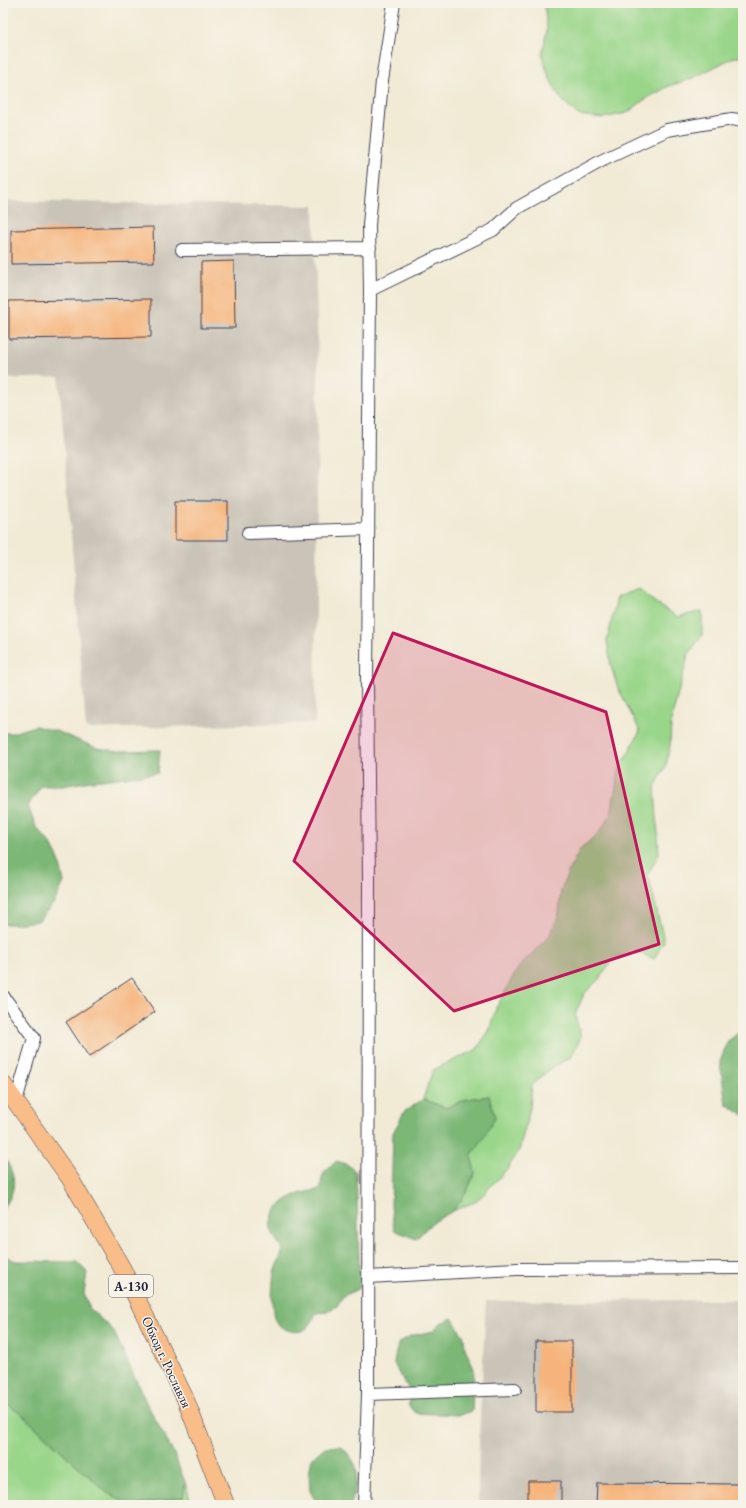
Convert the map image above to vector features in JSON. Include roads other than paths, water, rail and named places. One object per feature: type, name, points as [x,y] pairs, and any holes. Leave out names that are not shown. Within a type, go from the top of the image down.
[{"type":"highway","name":"Обход г. Рославля","points":[[3,1084],[72,1180],[122,1268],[185,1398],[226,1505]]},
{"type":"street","points":[[364,1505],[368,1394],[369,878],[367,678],[370,290],[369,225],[382,81],[394,3]]},
{"type":"street","points":[[370,290],[493,230],[517,208],[603,160],[667,130],[732,119],[743,121]]},
{"type":"street","points":[[182,250],[370,248]]},
{"type":"street","points":[[248,533],[368,529]]},
{"type":"street","points":[[3,996],[34,1038],[16,1101]]},
{"type":"street","points":[[368,1277],[517,1269],[743,1268]]},
{"type":"street","points":[[368,1394],[515,1389]]}]
